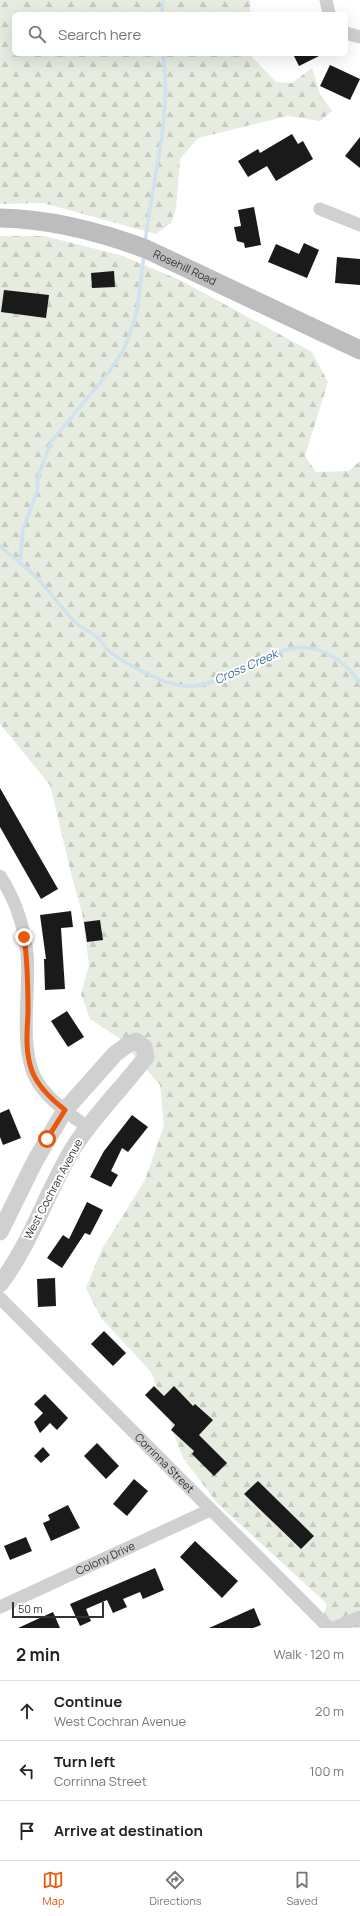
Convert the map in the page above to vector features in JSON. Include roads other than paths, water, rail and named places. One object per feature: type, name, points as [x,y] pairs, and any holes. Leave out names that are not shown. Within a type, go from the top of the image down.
[{"type":"main road","name":"Rosehill Road","points":[[0,218],[49,222],[82,228],[115,237],[146,249],[360,350]]},
{"type":"street","points":[[326,0],[328,12]]},
{"type":"street","points":[[348,34],[360,37]]},
{"type":"street","points":[[320,209],[360,225]]},
{"type":"street","points":[[0,876],[12,897],[20,921],[26,948],[28,1056],[32,1072],[40,1086],[52,1099],[87,1127]]},
{"type":"street","name":"West Cochran Avenue","points":[[0,1232],[35,1161],[65,1110],[115,1054],[127,1044],[136,1041],[144,1048],[146,1057],[87,1127],[60,1173],[14,1266],[0,1284]]},
{"type":"street","name":"Corrinna Street","points":[[0,1298],[329,1628]]},
{"type":"street","name":"Colony Drive","points":[[0,1607],[210,1510]]},
{"type":"street","points":[[334,1628],[360,1617]]},
{"type":"waterway","points":[[162,12],[163,0]]},
{"type":"waterway","points":[[145,243],[163,126],[165,102],[163,56]]},
{"type":"waterway","points":[[20,564],[23,529],[37,492],[38,476],[51,442],[109,372],[123,351],[137,310],[144,255]]},
{"type":"waterway","name":"Cross Creek","points":[[0,546],[35,576],[75,622],[97,637],[109,651],[135,668],[156,678],[176,685],[185,686],[205,684],[224,678],[279,652],[298,648],[316,649],[335,658],[349,670],[360,684]]}]
